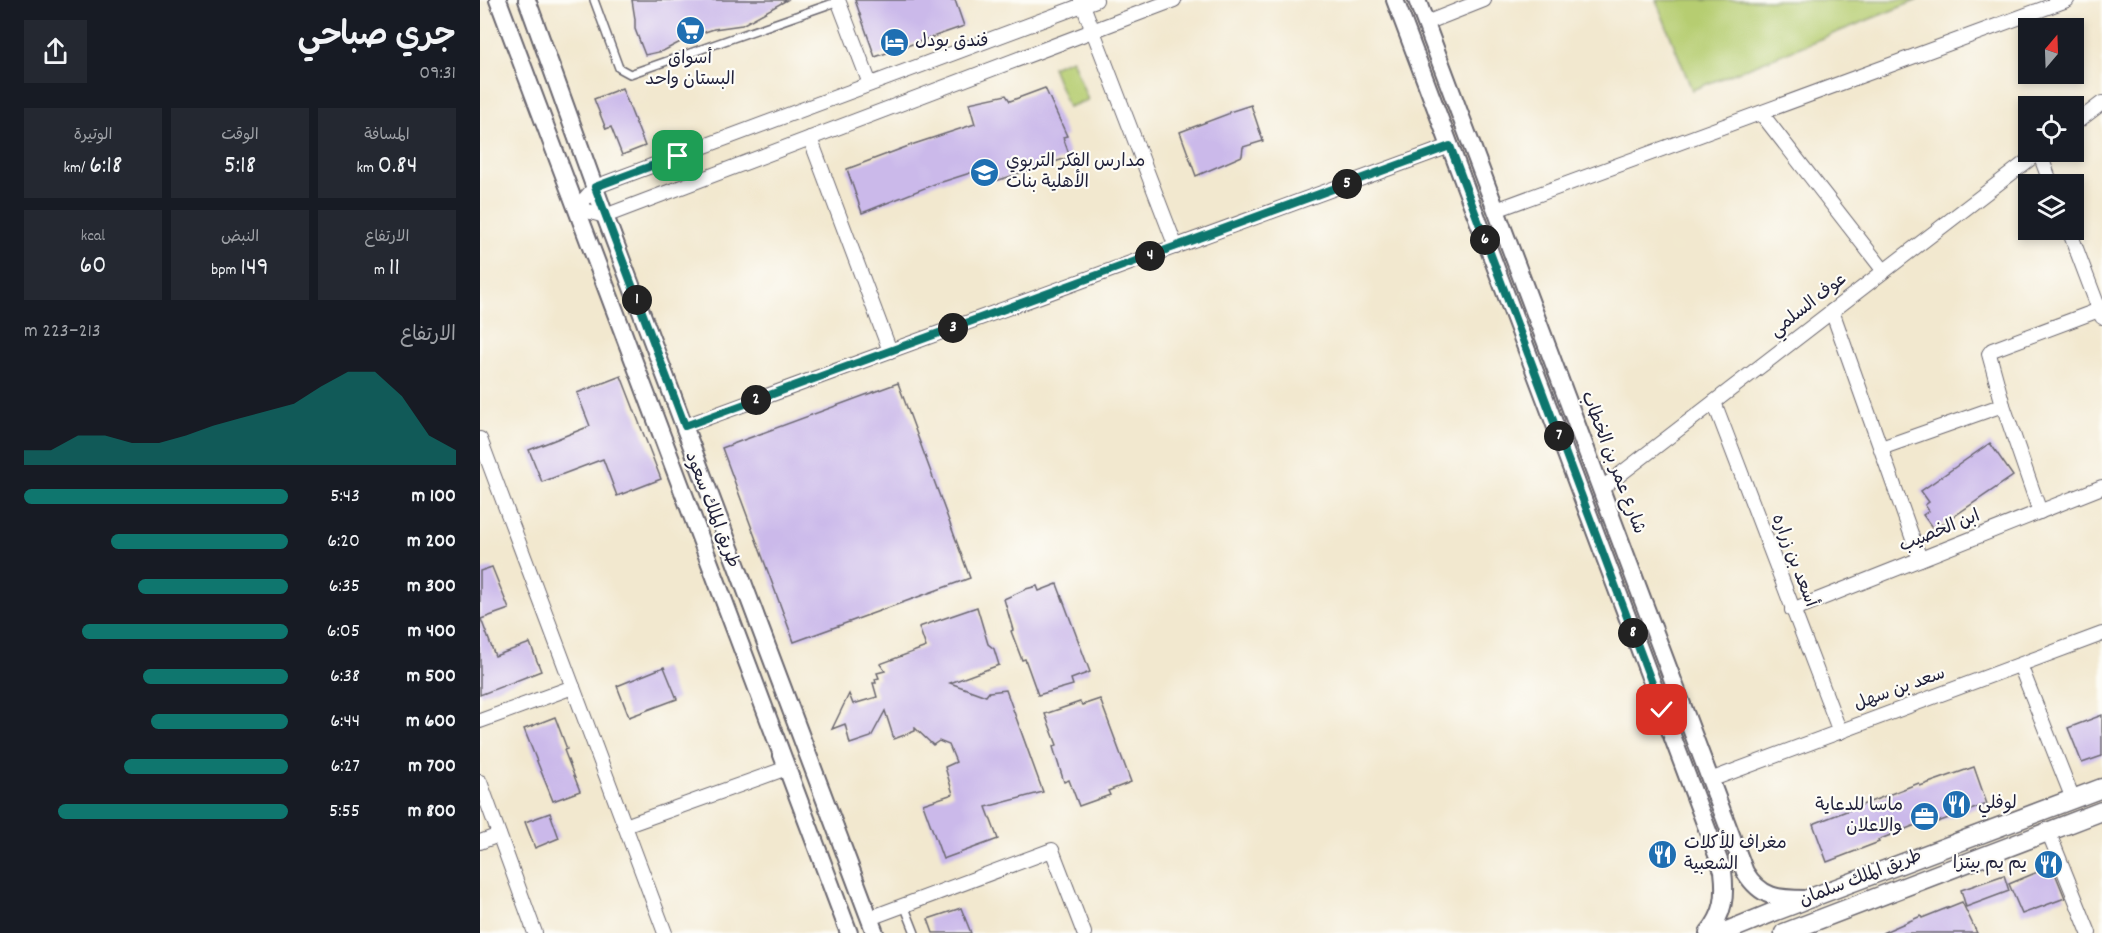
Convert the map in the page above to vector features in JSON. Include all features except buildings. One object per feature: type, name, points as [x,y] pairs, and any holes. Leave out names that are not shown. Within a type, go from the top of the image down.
[{"type":"main road","name":"طريق الملك سلمان","points":[[1722,933],[2102,788]]},
{"type":"main road","name":"طريق الملك سلمان","points":[[1784,933],[1813,928],[2102,811]]},
{"type":"street","name":"طريق الملك سعود","points":[[498,0],[849,933]]},
{"type":"street","name":"طريق الملك سعود","points":[[527,0],[605,216],[873,925]]},
{"type":"street","points":[[839,0],[870,84]]},
{"type":"street","points":[[1174,0],[1093,31],[605,216],[577,208],[595,187],[1086,2],[1093,31],[1176,247]]},
{"type":"street","points":[[1395,0],[1723,871],[1725,901],[1716,922],[1708,933]]},
{"type":"street","name":"شارع عمر بن الخطاب","points":[[1417,0],[1742,863],[1751,882],[1771,896],[1785,899],[1807,899]]},
{"type":"street","points":[[1426,23],[1484,0]]},
{"type":"street","points":[[1496,210],[2067,0]]},
{"type":"street","points":[[2084,117],[2102,103]]},
{"type":"street","points":[[1761,113],[1884,271]]},
{"type":"street","points":[[810,138],[890,351]]},
{"type":"street","points":[[685,426],[1450,146]]},
{"type":"street","name":"عوف السلمي","points":[[1601,489],[2026,162]]},
{"type":"street","points":[[2040,512],[2003,405],[1989,354],[2101,313],[2072,240]]},
{"type":"street","points":[[1832,311],[1920,559]]},
{"type":"street","name":"أسعد بن زراره","points":[[1714,402],[1840,732]]},
{"type":"street","points":[[1881,448],[2003,405]]},
{"type":"street","points":[[480,439],[665,933]]},
{"type":"street","name":"ابن الخصيب","points":[[1792,610],[2102,488]]},
{"type":"street","name":"سعد بن سهل","points":[[1710,780],[2102,634]]},
{"type":"street","points":[[2020,664],[2073,799]]},
{"type":"street","points":[[480,721],[573,687]]},
{"type":"street","points":[[625,826],[787,768]]},
{"type":"street","points":[[480,782],[535,933]]},
{"type":"street","points":[[2048,831],[2089,933]]},
{"type":"street","points":[[480,842],[499,834]]},
{"type":"street","points":[[873,925],[904,905],[1052,850],[1084,933]]},
{"type":"lane","points":[[594,0],[619,68],[630,74],[839,0]]},
{"type":"lane","points":[[904,905],[915,933]]},
{"type":"green space","points":[[1656,0],[1918,0],[1692,90]]},
{"type":"green space","points":[[1072,59],[1088,100],[1068,107],[1052,67]]},
{"type":"place","name":"أسواق البستان واحد","points":[[690,30]]},
{"type":"place","name":"فندق بودل","points":[[894,42]]},
{"type":"place","name":"مدارس الفكر التربوي الأهلية بنات","points":[[985,172]]},
{"type":"place","name":"لوفلي","points":[[1957,804]]},
{"type":"place","name":"ماسا للدعاية والاعلان","points":[[1924,816]]},
{"type":"place","name":"مغراف للأكلات الشعبية","points":[[1663,854]]},
{"type":"place","name":"يم يم بيتزا","points":[[2048,864]]},
{"type":"route","points":[[678,156],[595,187],[685,426],[1450,146],[1662,710]]}]
